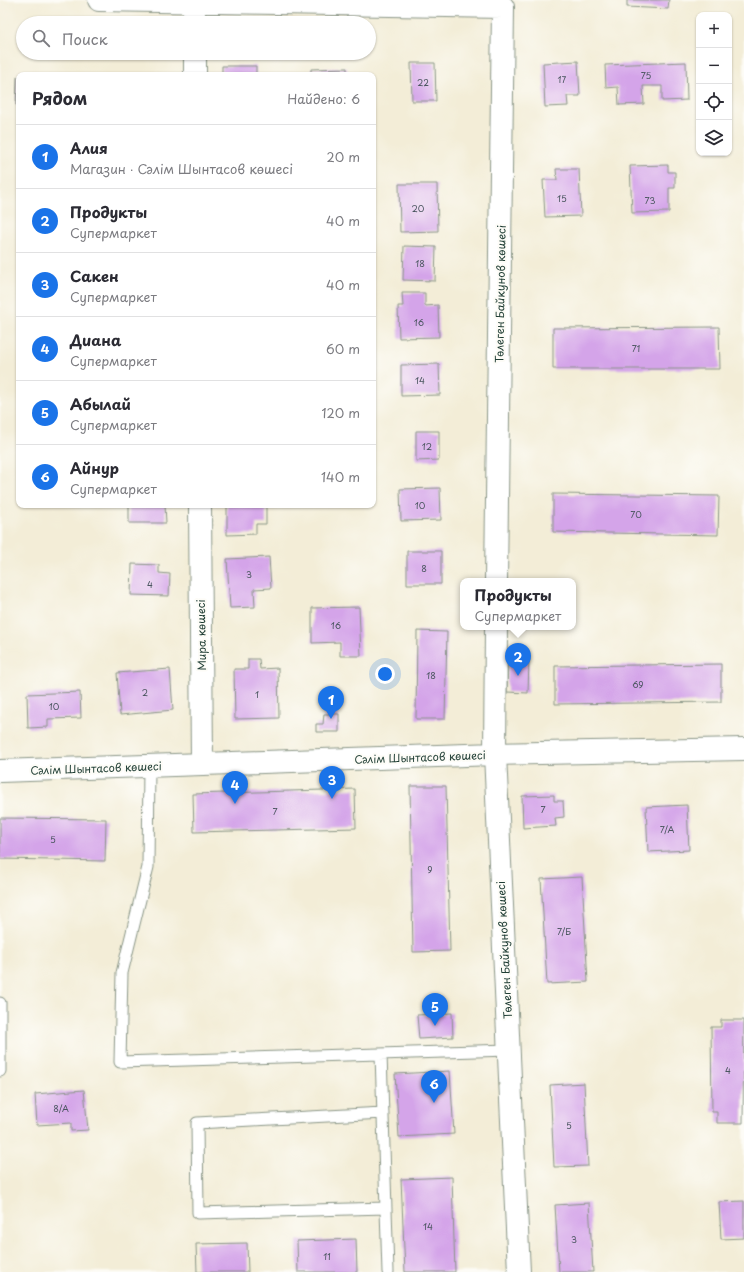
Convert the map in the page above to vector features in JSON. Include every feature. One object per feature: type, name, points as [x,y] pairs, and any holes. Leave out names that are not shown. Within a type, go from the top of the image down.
[{"type":"street","points":[[98,0],[194,2],[506,3]]},
{"type":"street","points":[[194,2],[194,16]]},
{"type":"street","name":"Төлеген Байкунов көшесі","points":[[496,578],[506,3]]},
{"type":"street","points":[[195,60],[195,72]]},
{"type":"street","name":"Мира көшесі","points":[[200,508],[202,764]]},
{"type":"street","name":"Төлеген Байкунов көшесі","points":[[496,630],[495,754],[519,1272]]},
{"type":"street","name":"Сәлім Шынтасов көшесі","points":[[0,771],[495,754],[744,748]]},
{"type":"lane","points":[[149,766],[148,867],[122,973],[120,1062],[509,1050]]},
{"type":"lane","points":[[0,1003],[0,1071]]},
{"type":"lane","points":[[381,1054],[388,1272]]},
{"type":"lane","points":[[383,1113],[197,1123],[198,1213],[386,1208]]},
{"type":"building","points":[[627,0],[669,0],[668,9],[627,7]]},
{"type":"building","points":[[578,61],[580,96],[567,96],[568,106],[545,107],[543,63]]},
{"type":"building","points":[[686,62],[687,100],[662,101],[662,86],[643,86],[644,104],[619,105],[618,87],[606,88],[605,65]]},
{"type":"building","points":[[411,63],[435,63],[436,101],[412,101]]},
{"type":"building","points":[[222,66],[256,66],[256,72],[222,72]]},
{"type":"building","points":[[347,68],[347,72],[311,72],[311,69]]},
{"type":"building","points":[[668,165],[668,172],[675,172],[675,188],[669,188],[669,212],[632,213],[630,166]]},
{"type":"building","points":[[556,169],[579,169],[581,216],[545,217],[543,180],[557,180]]},
{"type":"building","points":[[399,184],[437,184],[438,231],[400,232]]},
{"type":"building","points":[[404,246],[436,247],[435,281],[403,280]]},
{"type":"building","points":[[402,293],[425,293],[425,306],[438,305],[439,337],[399,338],[398,306],[403,306]]},
{"type":"building","points":[[719,327],[720,369],[553,369],[553,328]]},
{"type":"building","points":[[439,364],[440,395],[401,396],[401,365]]},
{"type":"building","points":[[416,431],[439,431],[439,460],[416,461]]},
{"type":"building","points":[[440,488],[441,520],[401,521],[400,489]]},
{"type":"building","points":[[553,494],[719,496],[718,535],[553,532]]},
{"type":"building","points":[[129,508],[165,508],[166,523],[129,523]]},
{"type":"building","points":[[227,508],[266,508],[266,524],[256,524],[256,534],[227,535]]},
{"type":"building","points":[[407,551],[441,551],[441,584],[407,584]]},
{"type":"building","points":[[269,557],[271,588],[254,589],[255,607],[230,608],[227,559]]},
{"type":"building","points":[[132,564],[159,565],[159,573],[170,574],[169,596],[131,595]]},
{"type":"building","points":[[359,607],[361,656],[340,656],[340,642],[312,643],[312,608]]},
{"type":"building","points":[[417,631],[447,632],[445,719],[416,719]]},
{"type":"building","points":[[248,659],[259,659],[260,669],[278,668],[279,718],[235,719],[234,669],[248,669]]},
{"type":"building","points":[[508,660],[529,660],[528,693],[507,692]]},
{"type":"building","points":[[721,664],[721,702],[555,704],[555,666]]},
{"type":"building","points":[[170,669],[173,710],[120,715],[117,673]]},
{"type":"building","points":[[80,692],[81,718],[48,719],[48,727],[28,728],[27,694]]},
{"type":"building","points":[[324,714],[339,714],[339,732],[316,732],[316,724],[323,724]]},
{"type":"building","points":[[410,786],[446,786],[450,951],[413,952]]},
{"type":"building","points":[[355,789],[356,828],[194,832],[193,794]]},
{"type":"building","points":[[554,795],[554,801],[563,801],[564,817],[555,818],[556,826],[523,828],[522,796]]},
{"type":"building","points":[[687,805],[689,850],[648,852],[646,807]]},
{"type":"building","points":[[0,818],[106,819],[105,861],[0,859]]},
{"type":"building","points":[[582,877],[588,982],[547,984],[541,879]]},
{"type":"building","points":[[452,1013],[453,1037],[419,1039],[417,1015]]},
{"type":"building","points":[[721,1020],[744,1020],[743,1123],[717,1123],[717,1112],[712,1112],[711,1027],[721,1027]]},
{"type":"building","points":[[450,1071],[454,1134],[399,1137],[395,1074]]},
{"type":"building","points":[[584,1083],[588,1166],[554,1167],[550,1085]]},
{"type":"building","points":[[84,1090],[88,1130],[71,1131],[71,1123],[37,1125],[35,1094]]},
{"type":"building","points":[[452,1177],[455,1272],[405,1272],[401,1179]]},
{"type":"building","points":[[744,1201],[744,1238],[721,1239],[719,1202]]},
{"type":"building","points":[[589,1203],[593,1272],[559,1272],[555,1205]]},
{"type":"building","points":[[356,1239],[357,1272],[298,1272],[297,1241]]},
{"type":"building","points":[[247,1243],[248,1272],[197,1272],[196,1244]]},
{"type":"place","name":"Продукты","points":[[518,676]]},
{"type":"place","name":"Алия","points":[[331,719]]},
{"type":"place","name":"Сакен","points":[[332,799]]},
{"type":"place","name":"Диана","points":[[235,804]]},
{"type":"place","name":"Абылай","points":[[435,1026]]},
{"type":"place","name":"Айнур","points":[[434,1103]]}]
